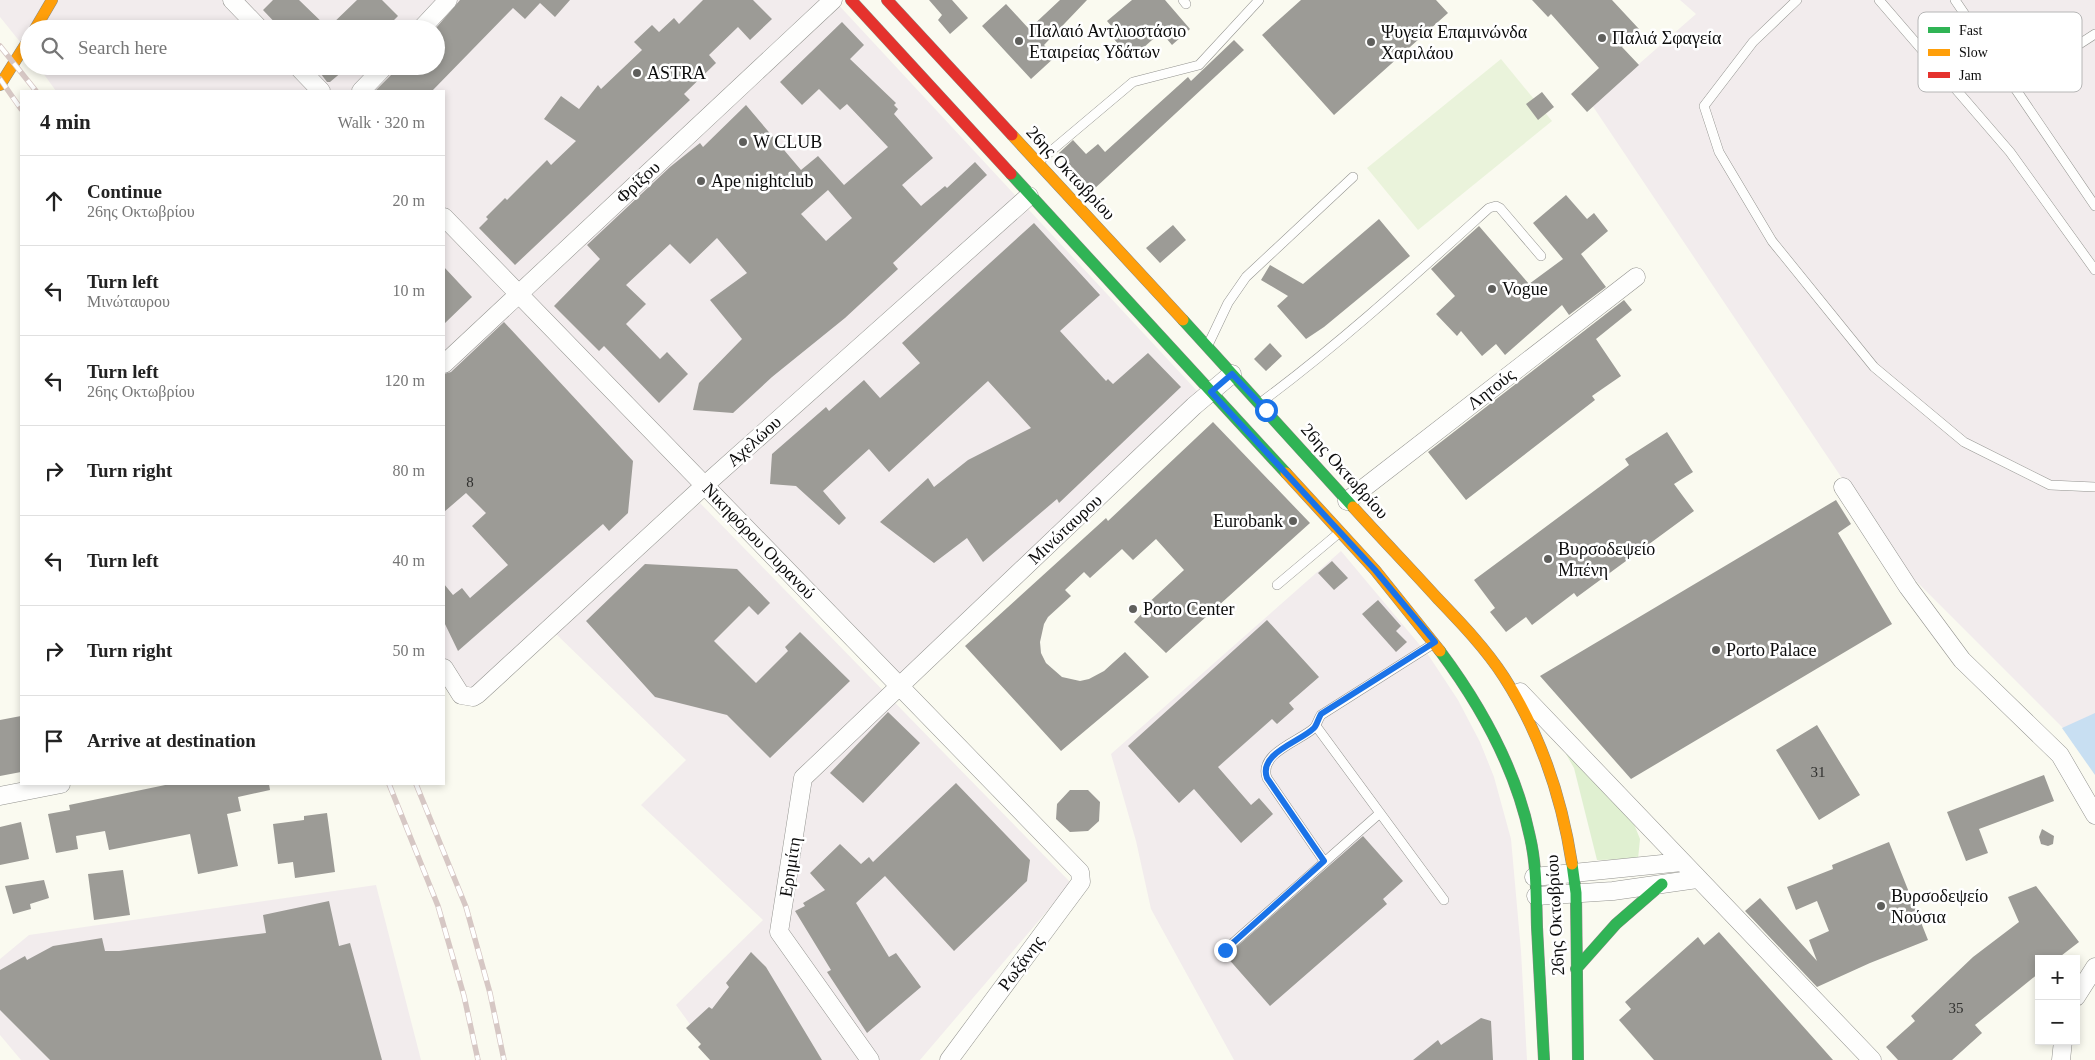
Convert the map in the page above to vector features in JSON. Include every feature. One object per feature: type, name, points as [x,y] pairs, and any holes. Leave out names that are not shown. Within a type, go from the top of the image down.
[{"type":"main road","points":[[40,20],[52,0]]},
{"type":"main road","name":"26ης Οκτωβρίου","points":[[851,0],[1029,196],[1341,532],[1435,642],[1469,690],[1512,776],[1530,837],[1536,896],[1544,1060]]},
{"type":"main road","name":"26ης Οκτωβρίου","points":[[887,0],[1463,625],[1503,675],[1526,714],[1557,794],[1566,827],[1576,893],[1578,1060]]},
{"type":"main road","points":[[0,85],[20,53]]},
{"type":"main road","points":[[1576,969],[1602,938],[1645,897],[1662,884]]},
{"type":"street","points":[[232,0],[251,20]]},
{"type":"street","points":[[429,20],[448,0]]},
{"type":"street","name":"Φρίξου","points":[[445,363],[833,0]]},
{"type":"street","points":[[306,75],[320,90]]},
{"type":"street","points":[[362,90],[376,75]]},
{"type":"street","name":"Αχελώου","points":[[445,670],[456,690],[466,697],[478,694],[705,486],[1029,196]]},
{"type":"street","name":"Νικηφόρου Ουρανού","points":[[445,218],[1074,865]]},
{"type":"street","name":"Λητούς","points":[[1347,501],[1636,277]]},
{"type":"street","name":"Μινώταυρου","points":[[900,686],[1232,374]]},
{"type":"street","points":[[1843,487],[1908,587],[1962,660],[2060,755],[2095,815]]},
{"type":"street","points":[[1503,675],[1630,805],[1698,879],[1872,1060]]},
{"type":"street","name":"Ερημίτη","points":[[870,1060],[779,932],[803,778],[900,686]]},
{"type":"street","points":[[0,796],[56,785]]},
{"type":"street","points":[[1534,877],[1682,862]]},
{"type":"street","name":"Ρωξάνης","points":[[949,1060],[1078,886],[1081,877],[1074,865]]},
{"type":"street","points":[[1536,896],[1698,879]]},
{"type":"street","points":[[2080,990],[2095,966]]},
{"type":"street","points":[[2061,1060],[2063,1045]]},
{"type":"lane","points":[[1038,163],[1133,82],[1199,65],[1259,0]]},
{"type":"lane","points":[[1797,0],[1753,42],[1704,106],[1719,152],[1772,241],[1874,367],[1964,442],[2050,485],[2095,487]]},
{"type":"lane","points":[[1879,0],[1918,45]]},
{"type":"lane","points":[[1955,0],[1963,12]]},
{"type":"lane","points":[[2082,42],[2095,34]]},
{"type":"lane","points":[[1958,92],[2010,152],[2095,270]]},
{"type":"lane","points":[[2016,92],[2095,206]]},
{"type":"lane","points":[[1206,347],[1228,304],[1246,278],[1353,177]]},
{"type":"lane","points":[[1260,403],[1297,376],[1385,302],[1489,208],[1496,206],[1500,208],[1541,256]]},
{"type":"lane","points":[[1277,585],[1341,532]]},
{"type":"lane","points":[[1324,861],[1264,771],[1267,761],[1316,726],[1321,714],[1435,642]]},
{"type":"lane","points":[[1316,726],[1444,900]]},
{"type":"lane","points":[[1225,950],[1380,813]]},
{"type":"shaded area","points":[[0,0],[834,0],[1198,392],[899,686],[705,486],[478,694],[456,690],[445,670],[445,90],[55,90],[44,75],[445,75],[445,20],[20,20],[20,42],[0,17]]},
{"type":"shaded area","points":[[1680,0],[2095,0],[2095,760],[1900,565],[1592,105],[1696,14]]},
{"type":"shaded area","points":[[700,503],[1071,883],[920,1060],[716,1060],[676,1005],[763,920],[641,805],[686,760],[555,633]]},
{"type":"shaded area","points":[[1341,551],[1429,656],[1458,700],[1480,742],[1494,777],[1511,839],[1521,951],[1527,1060],[1234,1060],[1151,909],[1136,841],[1111,754]]},
{"type":"shaded area","points":[[376,885],[421,1060],[21,1060],[0,1035],[0,959],[29,935]]},
{"type":"green space","points":[[1501,59],[1552,121],[1418,230],[1367,168]]},
{"type":"green space","points":[[1570,752],[1634,824],[1640,839],[1638,859],[1597,860],[1574,768],[1566,754]]},
{"type":"water","points":[[2095,713],[2095,775],[2062,728]]},
{"type":"building","points":[[273,0],[299,0],[320,20],[272,20],[263,10]]},
{"type":"building","points":[[357,0],[382,0],[398,16],[394,20],[336,20]]},
{"type":"building","points":[[460,0],[570,0],[555,17],[540,3],[525,19],[513,8],[433,90],[376,90],[391,75],[445,75],[445,20],[443,20]]},
{"type":"building","points":[[703,0],[753,0],[772,19],[750,40],[738,27],[709,55],[716,63],[684,94],[690,100],[515,265],[479,228],[488,219],[486,217],[505,198],[507,200],[547,160],[551,165],[576,141],[544,119],[561,96],[579,109],[598,85],[601,89],[642,50],[634,42],[652,25],[659,32],[674,18],[679,24]]},
{"type":"building","points":[[929,0],[952,0],[968,18],[950,34],[938,20],[942,15]]},
{"type":"building","name":"Παλαιό Αντλιοστάσιο Εταιρείας Υδάτων","points":[[1060,0],[1087,0],[1044,45],[1055,57],[1031,79],[982,26],[1006,4],[1029,29]]},
{"type":"building","points":[[1132,0],[1165,0],[1190,29],[1172,45],[1161,32],[1133,57],[1130,54],[1128,56],[1114,39],[1119,35],[1107,21]]},
{"type":"building","name":"Ψυγεία Επαμινώνδα Χαριλάου","points":[[1301,0],[1436,0],[1448,13],[1334,115],[1262,35]]},
{"type":"building","name":"Παλιά Σφαγεία","points":[[1532,0],[1612,0],[1639,29],[1622,47],[1639,65],[1587,112],[1571,94],[1599,68],[1551,14],[1548,17]]},
{"type":"building","points":[[842,22],[864,45],[850,59],[896,103],[894,105],[898,109],[894,114],[933,158],[902,185],[921,206],[945,186],[947,188],[975,162],[987,175],[893,263],[898,269],[845,318],[772,377],[733,413],[693,410],[699,383],[742,339],[710,300],[747,273],[717,238],[690,264],[670,244],[626,285],[646,304],[626,324],[660,359],[667,352],[688,374],[659,403],[604,346],[599,351],[554,306],[600,259],[587,245],[670,167],[700,143],[703,147],[746,105],[801,170],[818,156],[844,185],[888,147],[847,104],[840,110],[819,89],[802,105],[780,82]],"holes":[[[828,190],[852,218],[826,241],[801,214]]]},
{"type":"building","points":[[1234,40],[1244,50],[1093,190],[1059,153],[1073,140],[1086,154],[1098,144],[1105,152],[1188,77],[1191,81]]},
{"type":"building","points":[[322,75],[338,75],[330,82],[327,82]]},
{"type":"building","points":[[1542,92],[1554,107],[1538,120],[1526,104]]},
{"type":"building","points":[[1566,195],[1587,219],[1594,213],[1608,231],[1581,254],[1606,287],[1569,315],[1562,305],[1505,355],[1496,344],[1482,356],[1461,331],[1457,336],[1436,314],[1455,296],[1431,269],[1479,226],[1529,284],[1563,259],[1533,223]]},
{"type":"building","points":[[1379,219],[1410,256],[1324,327],[1306,339],[1277,306],[1288,296],[1261,280],[1270,265],[1303,284]]},
{"type":"building","points":[[1034,223],[1100,295],[1060,331],[1106,381],[1108,379],[1113,384],[1148,353],[1181,387],[1059,503],[1057,499],[983,562],[967,538],[934,563],[880,522],[928,478],[934,487],[968,460],[1031,428],[988,381],[889,472],[869,449],[823,491],[846,518],[839,525],[796,486],[770,484],[772,454],[826,407],[829,411],[864,380],[880,398],[920,363],[902,343]]},
{"type":"building","points":[[1173,225],[1186,240],[1160,263],[1146,248]]},
{"type":"building","points":[[445,268],[472,297],[445,323]]},
{"type":"building","points":[[1624,300],[1632,310],[1596,339],[1621,376],[1592,396],[1595,400],[1466,500],[1428,452]]},
{"type":"building","points":[[504,322],[633,461],[628,513],[609,531],[603,524],[458,651],[445,624],[445,585],[453,595],[462,588],[470,598],[508,565],[472,526],[486,513],[466,493],[445,511],[445,374],[451,372]]},
{"type":"building","points":[[1270,343],[1282,356],[1266,371],[1254,359]]},
{"type":"building","points":[[1213,422],[1310,523],[1166,653],[1134,622],[1147,608],[1145,606],[1184,570],[1156,539],[1133,560],[1122,549],[1090,578],[1084,572],[1065,590],[1071,596],[1048,617],[1044,624],[1040,642],[1041,653],[1046,663],[1062,677],[1080,681],[1089,679],[1104,671],[1125,652],[1149,677],[1061,751],[965,646],[1106,518],[1108,521]]},
{"type":"building","name":"Βυρσοδεψείο Μπένη","points":[[1667,432],[1693,472],[1674,484],[1694,511],[1577,597],[1574,593],[1532,625],[1526,617],[1506,632],[1490,612],[1495,608],[1474,580],[1629,465],[1625,459]]},
{"type":"building","name":"Porto Palace","points":[[1836,500],[1851,524],[1838,533],[1892,624],[1631,779],[1540,676]]},
{"type":"building","points":[[1332,561],[1348,578],[1334,590],[1318,573]]},
{"type":"building","points":[[645,564],[737,569],[770,603],[758,615],[749,606],[714,641],[756,683],[788,651],[785,647],[800,632],[850,681],[770,758],[727,715],[655,697],[586,621]]},
{"type":"building","points":[[1378,600],[1401,626],[1396,631],[1407,642],[1396,652],[1362,614]]},
{"type":"building","points":[[1267,620],[1319,677],[1289,703],[1294,709],[1277,724],[1272,719],[1218,767],[1251,805],[1259,798],[1273,814],[1241,843],[1194,789],[1179,803],[1128,746]]},
{"type":"building","points":[[888,712],[920,743],[863,803],[830,773]]},
{"type":"building","points":[[20,716],[20,772],[0,776],[0,720]]},
{"type":"building","points":[[1817,725],[1860,795],[1819,820],[1776,750]]},
{"type":"building","points":[[2044,775],[2054,801],[1979,829],[1988,853],[1966,861],[1947,812]]},
{"type":"building","points":[[956,783],[1030,860],[1027,881],[954,951],[885,876],[856,903],[889,957],[896,953],[921,987],[867,1033],[827,972],[831,970],[795,911],[805,906],[803,903],[825,890],[810,873],[840,844],[861,864],[869,857],[873,862]]},
{"type":"building","points":[[165,785],[269,785],[270,790],[238,797],[241,811],[227,814],[238,866],[198,874],[190,834],[109,850],[105,831],[76,836],[78,849],[56,853],[48,814],[70,810],[69,805]]},
{"type":"building","points":[[1070,790],[1088,790],[1100,802],[1099,821],[1088,831],[1070,832],[1056,819],[1057,804]]},
{"type":"building","points":[[327,813],[335,872],[295,878],[293,862],[278,864],[273,824],[304,820],[304,816]]},
{"type":"building","points":[[21,822],[29,859],[0,865],[0,827]]},
{"type":"building","points":[[2042,829],[2054,836],[2053,844],[2048,846],[2041,844],[2039,837]]},
{"type":"building","points":[[1363,836],[1403,881],[1383,899],[1387,904],[1270,1006],[1226,956]]},
{"type":"building","points":[[1889,842],[1928,940],[1817,987],[1745,911],[1760,898],[1817,961],[1809,940],[1829,931],[1817,901],[1796,910],[1787,887],[1833,869],[1832,865]]},
{"type":"building","points":[[123,870],[130,915],[94,920],[88,874]]},
{"type":"building","points":[[44,880],[49,898],[30,904],[31,909],[13,914],[5,886]]},
{"type":"building","points":[[2036,886],[2079,942],[2062,955],[2035,955],[2035,976],[1975,1025],[1982,1033],[1952,1060],[1898,1060],[1886,1047],[1915,1021],[1911,1016],[1973,957],[2019,922],[2008,897]]},
{"type":"building","points":[[329,901],[339,946],[350,943],[382,1060],[50,1060],[0,1010],[0,970],[25,956],[27,960],[53,946],[102,938],[105,951],[119,951],[266,933],[263,915]]},
{"type":"building","points":[[1719,932],[1833,1060],[1654,1060],[1619,1020],[1631,1009],[1625,1002],[1698,937],[1704,945]]},
{"type":"building","points":[[751,952],[766,967],[822,1060],[710,1060],[698,1047],[701,1044],[686,1028],[709,1007],[712,1009],[729,987],[726,983]]},
{"type":"building","points":[[1481,1018],[1491,1021],[1493,1060],[1413,1060],[1438,1040],[1441,1045]]},
{"type":"railway","points":[[0,46],[20,71]]},
{"type":"railway","points":[[23,75],[35,90]]},
{"type":"railway","points":[[0,79],[20,108]]},
{"type":"railway","points":[[389,785],[438,906],[464,996],[478,1060]]},
{"type":"railway","points":[[416,785],[466,907],[490,993],[504,1060]]},
{"type":"traffic: fast","points":[[1011,174],[1286,473]]},
{"type":"traffic: fast","points":[[1183,320],[1353,507]]},
{"type":"traffic: fast","points":[[1440,651],[1483,716],[1506,763],[1524,812],[1535,871],[1544,1060]]},
{"type":"traffic: fast","points":[[1572,864],[1576,893],[1578,1060]]},
{"type":"traffic: fast","points":[[1576,969],[1616,924],[1662,884]]},
{"type":"traffic: slow","points":[[40,20],[52,0]]},
{"type":"traffic: slow","points":[[0,85],[20,53]]},
{"type":"traffic: slow","points":[[1012,135],[1183,320]]},
{"type":"traffic: slow","points":[[1286,473],[1375,570],[1440,651]]},
{"type":"traffic: slow","points":[[1353,507],[1473,636],[1504,677],[1517,698],[1539,744],[1556,791],[1572,864]]},
{"type":"traffic: jam","points":[[851,0],[1011,174]]},
{"type":"traffic: jam","points":[[887,0],[1012,135]]},
{"type":"place","name":"Παλιά Σφαγεία","points":[[1602,38]]},
{"type":"place","name":"Παλαιό Αντλιοστάσιο Εταιρείας Υδάτων","points":[[1019,41]]},
{"type":"place","name":"Ψυγεία Επαμινώνδα Χαριλάου","points":[[1371,42]]},
{"type":"place","name":"ASTRA","points":[[637,73]]},
{"type":"place","name":"W CLUB","points":[[743,142]]},
{"type":"place","name":"Ape nightclub","points":[[701,181]]},
{"type":"place","name":"Vogue","points":[[1492,289]]},
{"type":"place","name":"Eurobank","points":[[1293,521]]},
{"type":"place","name":"Βυρσοδεψείο Μπένη","points":[[1548,559]]},
{"type":"place","name":"Porto Center","points":[[1133,609]]},
{"type":"place","name":"Porto Palace","points":[[1716,650]]},
{"type":"place","name":"Βυρσοδεψείο Νούσια","points":[[1881,906]]},
{"type":"route","points":[[1225,950],[1324,861],[1267,778],[1264,771],[1267,761],[1316,726],[1316,722],[1321,714],[1435,642],[1341,532],[1211,392],[1232,374],[1266,410]]}]
